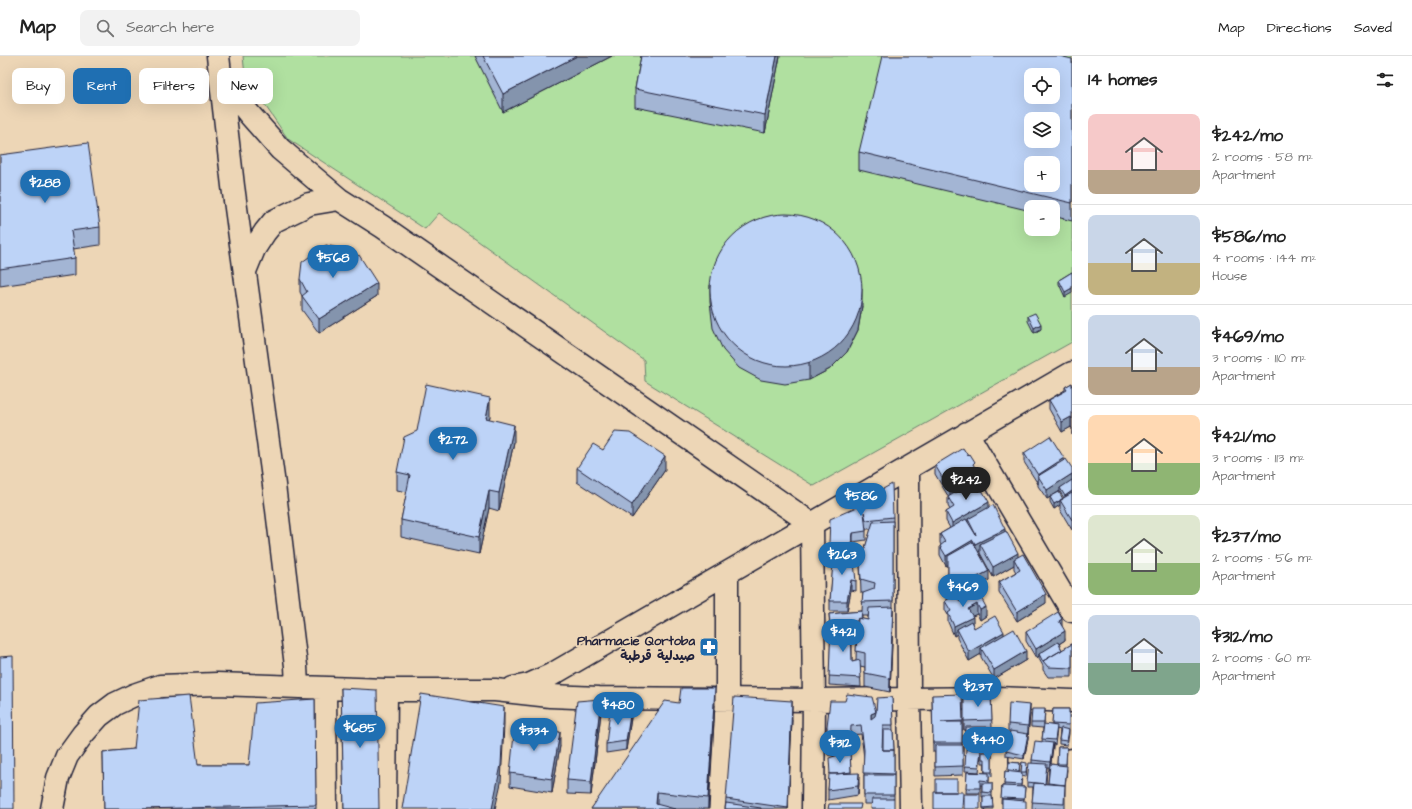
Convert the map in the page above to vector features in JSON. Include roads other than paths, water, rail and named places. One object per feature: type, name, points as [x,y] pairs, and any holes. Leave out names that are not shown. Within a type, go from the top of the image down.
[{"type":"street","points":[[219,67],[250,115],[280,149],[339,199],[383,227],[812,524]]},
{"type":"street","points":[[219,67],[233,186],[275,492],[296,666],[297,687]]},
{"type":"street","points":[[245,271],[254,249],[265,232],[274,222],[309,204],[339,199]]},
{"type":"street","points":[[495,690],[529,685],[551,675],[1072,373]]},
{"type":"street","points":[[967,433],[1072,611]]},
{"type":"street","points":[[908,468],[911,809]]},
{"type":"street","points":[[812,524],[814,700],[813,809]]},
{"type":"street","points":[[715,809],[727,700],[727,574]]},
{"type":"street","points":[[52,809],[58,778],[67,756],[83,734],[99,716],[115,704],[134,695],[160,686],[217,684],[386,690],[495,690],[586,698],[727,700],[997,698],[1072,701]]},
{"type":"street","points":[[325,688],[326,809]]},
{"type":"street","points":[[385,809],[386,690]]},
{"type":"street","points":[[997,698],[997,809]]},
{"type":"street","points":[[1070,809],[1072,760]]},
{"type":"place","name":"Pharmacie Qortoba صيدلية قرطبة","points":[[709,647]]}]
